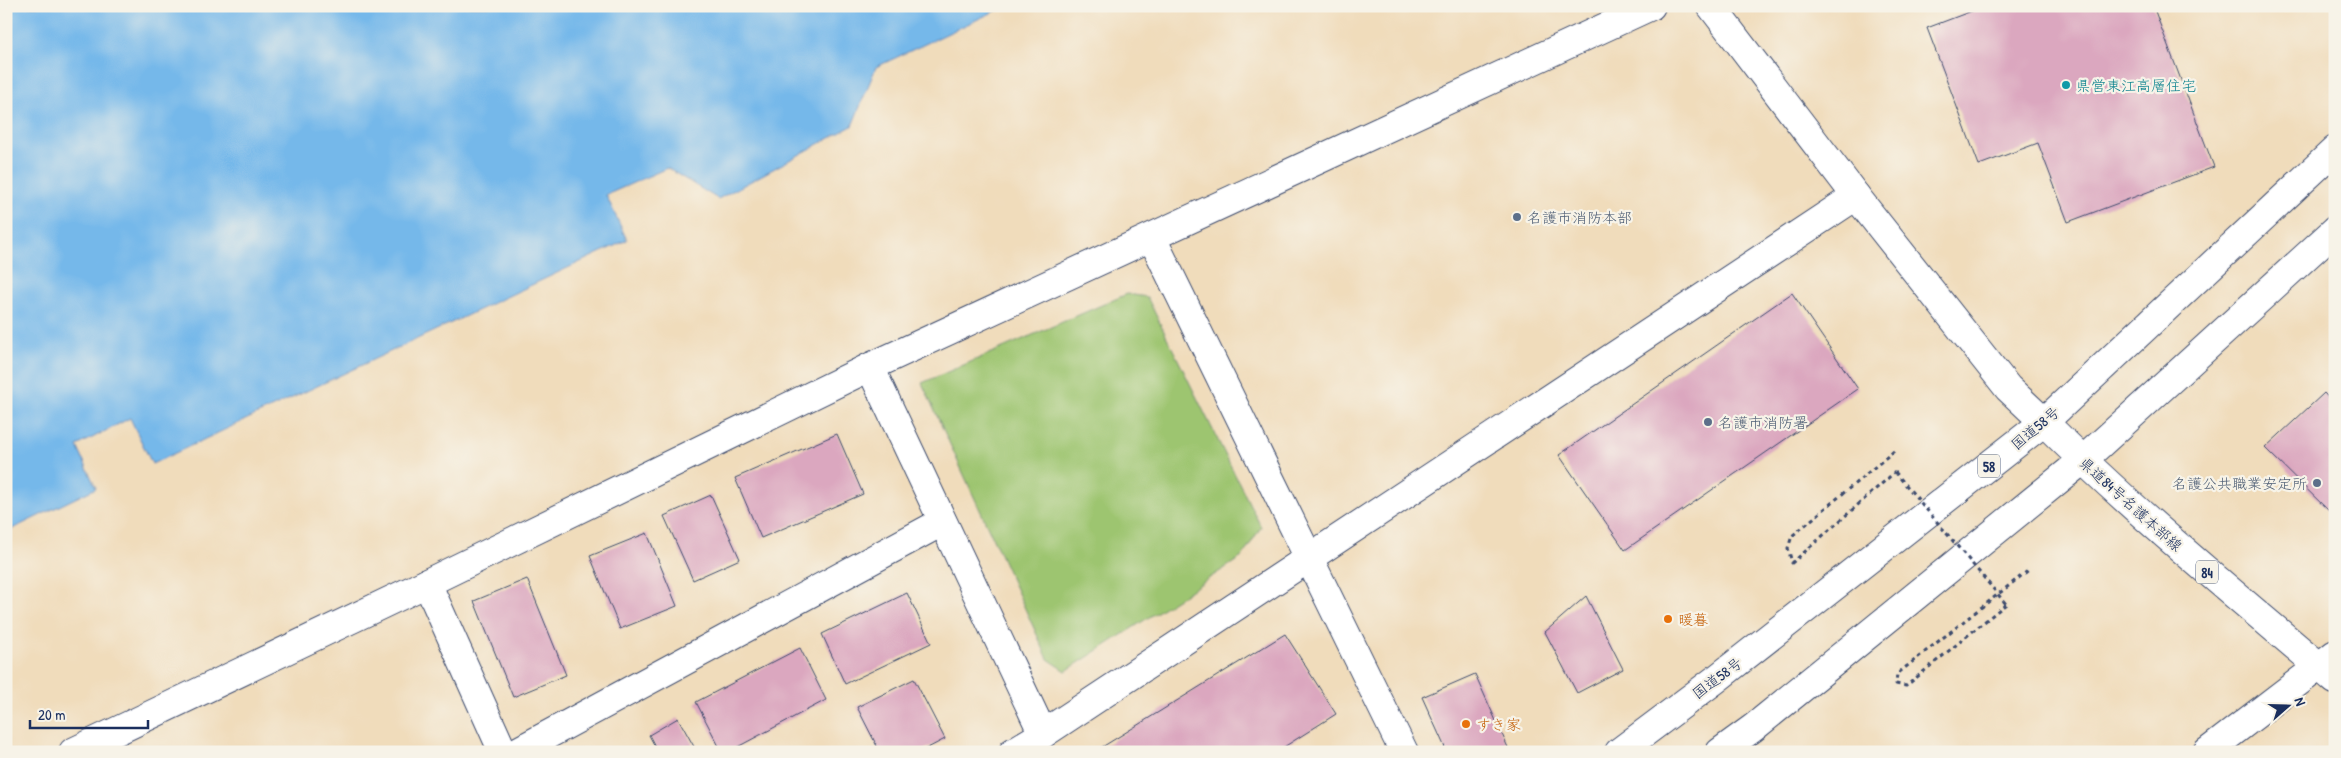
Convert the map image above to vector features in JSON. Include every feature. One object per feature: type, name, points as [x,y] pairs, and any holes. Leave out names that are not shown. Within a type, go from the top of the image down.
[{"type":"main road","points":[[73,752],[427,583],[870,367],[1651,6]]},
{"type":"main road","name":"県道84号名護本部線","points":[[1711,6],[1856,196],[2008,388],[2172,541],[2329,666]]},
{"type":"main road","name":"国道58号","points":[[1619,752],[1715,680],[2044,422],[2335,150]]},
{"type":"main road","points":[[1013,752],[1856,196]]},
{"type":"main road","points":[[1720,752],[1753,728],[2083,460],[2335,230]]},
{"type":"main road","points":[[1152,238],[1404,752]]},
{"type":"main road","points":[[870,367],[1043,734]]},
{"type":"main road","points":[[516,752],[942,522]]},
{"type":"main road","points":[[427,583],[503,752]]},
{"type":"main road","points":[[2207,752],[2329,666]]},
{"type":"path","points":[[1894,451],[1792,536],[1788,548],[1792,563],[1895,472],[2006,604],[1906,686],[1896,684],[1897,674],[2030,569]]},
{"type":"green space","points":[[1127,294],[1147,297],[1261,527],[1242,557],[1066,671],[1048,659],[922,383]]},
{"type":"water","points":[[6,6],[1006,6],[876,67],[852,126],[718,199],[667,168],[606,195],[627,240],[152,464],[130,418],[77,446],[96,488],[6,532]]},
{"type":"building","name":"県営東江高層住宅","points":[[1985,6],[2153,6],[2214,167],[2068,222],[2038,143],[1979,165],[1927,28]]},
{"type":"building","name":"名護市消防署","points":[[1792,293],[1858,389],[1625,550],[1559,455]]},
{"type":"building","name":"名護公共職業安定所","points":[[2324,393],[2335,405],[2335,517],[2265,448]]},
{"type":"building","points":[[837,434],[863,494],[761,538],[735,478]]},
{"type":"building","points":[[711,495],[740,559],[693,580],[664,516]]},
{"type":"building","points":[[647,533],[677,606],[620,629],[590,556]]},
{"type":"building","points":[[527,579],[566,675],[513,697],[474,601]]},
{"type":"building","points":[[907,593],[931,643],[845,684],[822,634]]},
{"type":"building","points":[[1586,596],[1623,669],[1577,693],[1545,632]]},
{"type":"building","points":[[1285,634],[1336,714],[1276,752],[1094,752]]},
{"type":"building","points":[[800,648],[826,700],[728,752],[722,752],[696,702]]},
{"type":"building","name":"すき家","points":[[1475,674],[1510,752],[1447,752],[1422,697]]},
{"type":"building","points":[[914,679],[945,739],[920,752],[880,752],[857,707]]},
{"type":"building","points":[[678,718],[697,752],[658,752],[649,735]]},
{"type":"place","name":"県営東江高層住宅","points":[[2066,85]]},
{"type":"place","name":"名護市消防本部","points":[[1517,217]]},
{"type":"place","name":"名護市消防署","points":[[1708,422]]},
{"type":"place","name":"名護公共職業安定所","points":[[2317,483]]},
{"type":"place","name":"暖暮","points":[[1668,619]]},
{"type":"place","name":"すき家","points":[[1466,724]]}]
